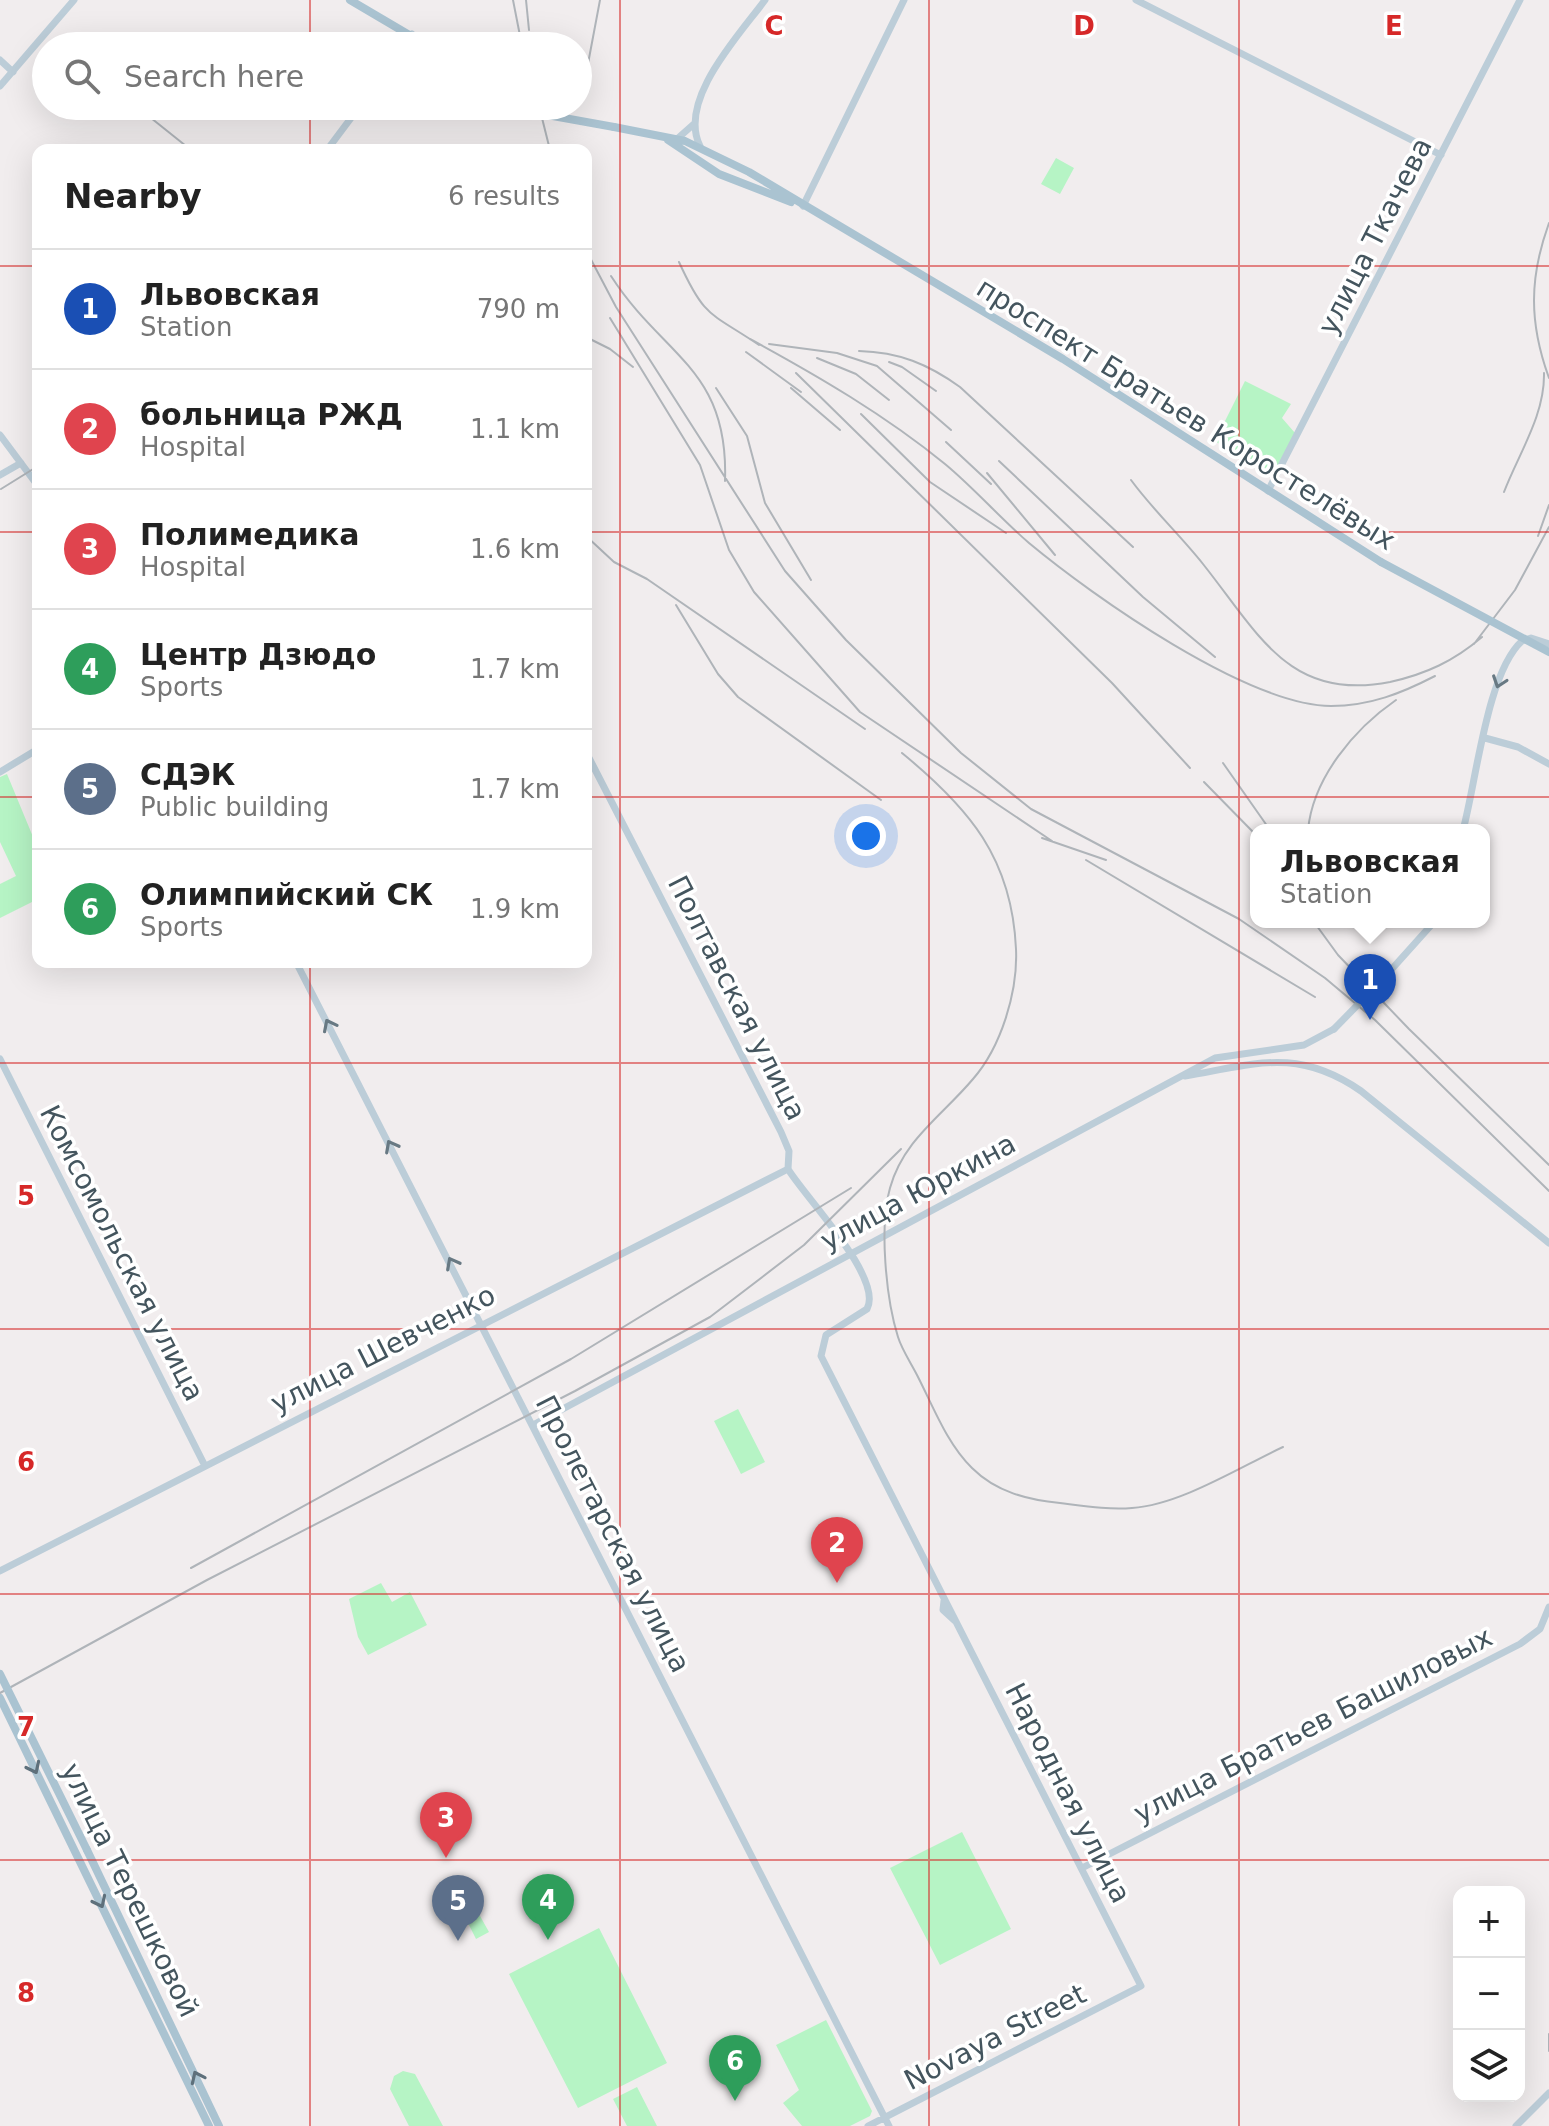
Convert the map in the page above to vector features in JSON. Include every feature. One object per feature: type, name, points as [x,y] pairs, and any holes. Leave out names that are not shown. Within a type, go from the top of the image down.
[{"type":"main road","points":[[350,0],[408,32]]},
{"type":"main road","name":"проспект Братьев Коростелёвых","points":[[575,120],[677,139],[700,146],[749,172],[1063,359],[1381,562],[1549,652]]},
{"type":"main road","name":"проспект Братьев Коростелёвых","points":[[661,136],[741,186],[803,206]]},
{"type":"main road","points":[[719,174],[727,166],[725,159]]},
{"type":"main road","points":[[741,186],[741,180],[749,172]]},
{"type":"main road","name":"улица Терешковой","points":[[0,1674],[219,2126]]},
{"type":"main road","name":"улица Терешковой","points":[[0,1698],[209,2126]]},
{"type":"street","points":[[47,32],[74,0]]},
{"type":"street","points":[[700,146],[695,123],[706,81],[765,0]]},
{"type":"street","points":[[803,206],[904,0]]},
{"type":"street","points":[[1136,0],[1441,155]]},
{"type":"street","name":"улица Ткачева","points":[[1268,491],[1520,0]]},
{"type":"street","points":[[0,86],[32,50]]},
{"type":"street","points":[[0,60],[13,72]]},
{"type":"street","points":[[332,144],[350,120]]},
{"type":"street","points":[[677,139],[695,123]]},
{"type":"street","points":[[0,435],[32,475]]},
{"type":"street","points":[[0,475],[21,463]]},
{"type":"street","points":[[1464,824],[1503,670],[1517,644],[1531,638],[1549,644]]},
{"type":"street","points":[[1485,738],[1518,747],[1549,764]]},
{"type":"street","points":[[0,772],[32,753]]},
{"type":"street","name":"Полтавская улица","points":[[592,764],[781,1132],[789,1151],[788,1169],[850,1254],[870,1303],[860,1314],[826,1335]]},
{"type":"street","name":"улица Юркина","points":[[533,1425],[1179,1077],[1230,1054],[1304,1045],[1334,1029],[1429,928]]},
{"type":"street","name":"Пролетарская улица","points":[[299,968],[889,2126]]},
{"type":"street","points":[[1230,1054],[1225,1059],[1231,1068]]},
{"type":"street","name":"Комсомольская улица","points":[[0,1059],[205,1466]]},
{"type":"street","points":[[1179,1077],[1282,1061],[1306,1063],[1331,1072],[1361,1091],[1549,1243]]},
{"type":"street","name":"улица Шевченко","points":[[0,1571],[788,1169]]},
{"type":"street","name":"Народная улица","points":[[826,1335],[821,1356],[1141,1986]]},
{"type":"street","name":"улица Братьев Башиловых","points":[[1082,1868],[1520,1644],[1540,1629],[1549,1607]]},
{"type":"street","name":"Novaya Street","points":[[868,2126],[1141,1986]]},
{"type":"street","points":[[1516,2126],[1549,2093]]},
{"type":"green space","points":[[1056,158],[1074,168],[1060,194],[1041,184]]},
{"type":"green space","points":[[1245,381],[1291,404],[1282,418],[1295,433],[1275,472],[1267,475],[1215,441]]},
{"type":"green space","points":[[7,774],[32,834],[32,902],[0,918],[0,884],[16,876],[0,842],[0,777]]},
{"type":"green space","points":[[738,1409],[765,1462],[741,1474],[714,1421]]},
{"type":"green space","points":[[381,1583],[392,1602],[410,1592],[427,1625],[368,1655],[358,1637],[349,1599]]},
{"type":"green space","points":[[962,1832],[1011,1929],[940,1965],[890,1868]]},
{"type":"green space","points":[[475,1907],[489,1932],[476,1939],[463,1913]]},
{"type":"green space","points":[[599,1928],[667,2063],[578,2108],[509,1974]]},
{"type":"green space","points":[[826,2020],[872,2111],[870,2116],[850,2126],[802,2126],[783,2103],[799,2090],[776,2045]]},
{"type":"green space","points":[[403,2071],[415,2074],[443,2126],[409,2126],[390,2089],[394,2076]]},
{"type":"green space","points":[[637,2087],[657,2126],[627,2126],[613,2099]]},
{"type":"railway","points":[[513,0],[519,32]]},
{"type":"railway","points":[[526,0],[529,30]]},
{"type":"railway","points":[[592,42],[600,0]]},
{"type":"railway","points":[[154,120],[184,144]]},
{"type":"railway","points":[[542,120],[548,144]]},
{"type":"railway","points":[[1549,223],[1538,263],[1534,300],[1538,338],[1549,378]]},
{"type":"railway","points":[[592,261],[616,307],[785,571],[846,640],[961,753],[1031,809],[1250,927]]},
{"type":"railway","points":[[679,262],[703,305],[759,345]]},
{"type":"railway","points":[[611,276],[631,303],[689,366],[704,388],[716,413],[723,443],[725,481]]},
{"type":"railway","points":[[610,318],[700,465],[729,550],[754,592],[860,712],[1052,841]]},
{"type":"railway","points":[[750,339],[826,382],[899,429],[945,464],[1057,565],[1131,618],[1216,668],[1258,688],[1297,701],[1331,706],[1359,704],[1385,697],[1435,676]]},
{"type":"railway","points":[[592,340],[633,367]]},
{"type":"railway","points":[[769,344],[837,353],[877,366],[951,430]]},
{"type":"railway","points":[[859,351],[912,361],[960,387],[1133,547]]},
{"type":"railway","points":[[746,352],[801,392]]},
{"type":"railway","points":[[817,358],[856,374],[889,400]]},
{"type":"railway","points":[[889,362],[902,367],[936,391]]},
{"type":"railway","points":[[796,373],[1112,683],[1190,768]]},
{"type":"railway","points":[[1504,492],[1536,419],[1544,373]]},
{"type":"railway","points":[[716,388],[747,436],[765,503],[811,580]]},
{"type":"railway","points":[[791,388],[840,430]]},
{"type":"railway","points":[[861,414],[930,482],[1006,533]]},
{"type":"railway","points":[[946,442],[991,484]]},
{"type":"railway","points":[[999,461],[1143,597],[1215,657]]},
{"type":"railway","points":[[1,489],[32,470]]},
{"type":"railway","points":[[987,473],[1055,555]]},
{"type":"railway","points":[[1131,480],[1260,637],[1301,672],[1326,682],[1355,686],[1390,682],[1439,666],[1482,637]]},
{"type":"railway","points":[[1538,536],[1549,505]]},
{"type":"railway","points":[[1474,644],[1515,590],[1549,527]]},
{"type":"railway","points":[[592,542],[614,562],[647,579],[865,729]]},
{"type":"railway","points":[[676,605],[718,674],[738,697],[881,800]]},
{"type":"railway","points":[[1309,824],[1318,792],[1338,756],[1365,725],[1396,700]]},
{"type":"railway","points":[[902,753],[948,794],[983,838],[1006,888],[1016,949],[1011,1001],[992,1051],[973,1079],[904,1156],[896,1171],[887,1204],[885,1262],[894,1321],[902,1347],[941,1424],[972,1468],[1002,1489],[1036,1500],[1105,1508],[1132,1508],[1170,1500],[1283,1447]]},
{"type":"railway","points":[[1223,763],[1266,824]]},
{"type":"railway","points":[[1204,782],[1250,829]]},
{"type":"railway","points":[[1042,838],[1106,860]]},
{"type":"railway","points":[[1086,860],[1315,997]]},
{"type":"railway","points":[[1252,928],[1325,978],[1375,1020],[1549,1191]]},
{"type":"railway","points":[[1318,928],[1338,955],[1409,1029],[1549,1165]]},
{"type":"railway","points":[[0,1693],[207,1580],[575,1391],[710,1317],[804,1245],[901,1149]]},
{"type":"railway","points":[[191,1568],[571,1359],[851,1188]]},
{"type":"railway","points":[[1549,2034],[1549,2051]]},
{"type":"place","name":"Львовская","points":[[1370,1020]]},
{"type":"place","name":"больница РЖД","points":[[837,1583]]},
{"type":"place","name":"Полимедика","points":[[446,1858]]},
{"type":"place","name":"Центр Дзюдо","points":[[548,1940]]},
{"type":"place","name":"СДЭК","points":[[458,1941]]},
{"type":"place","name":"Олимпийский СК","points":[[735,2101]]}]
